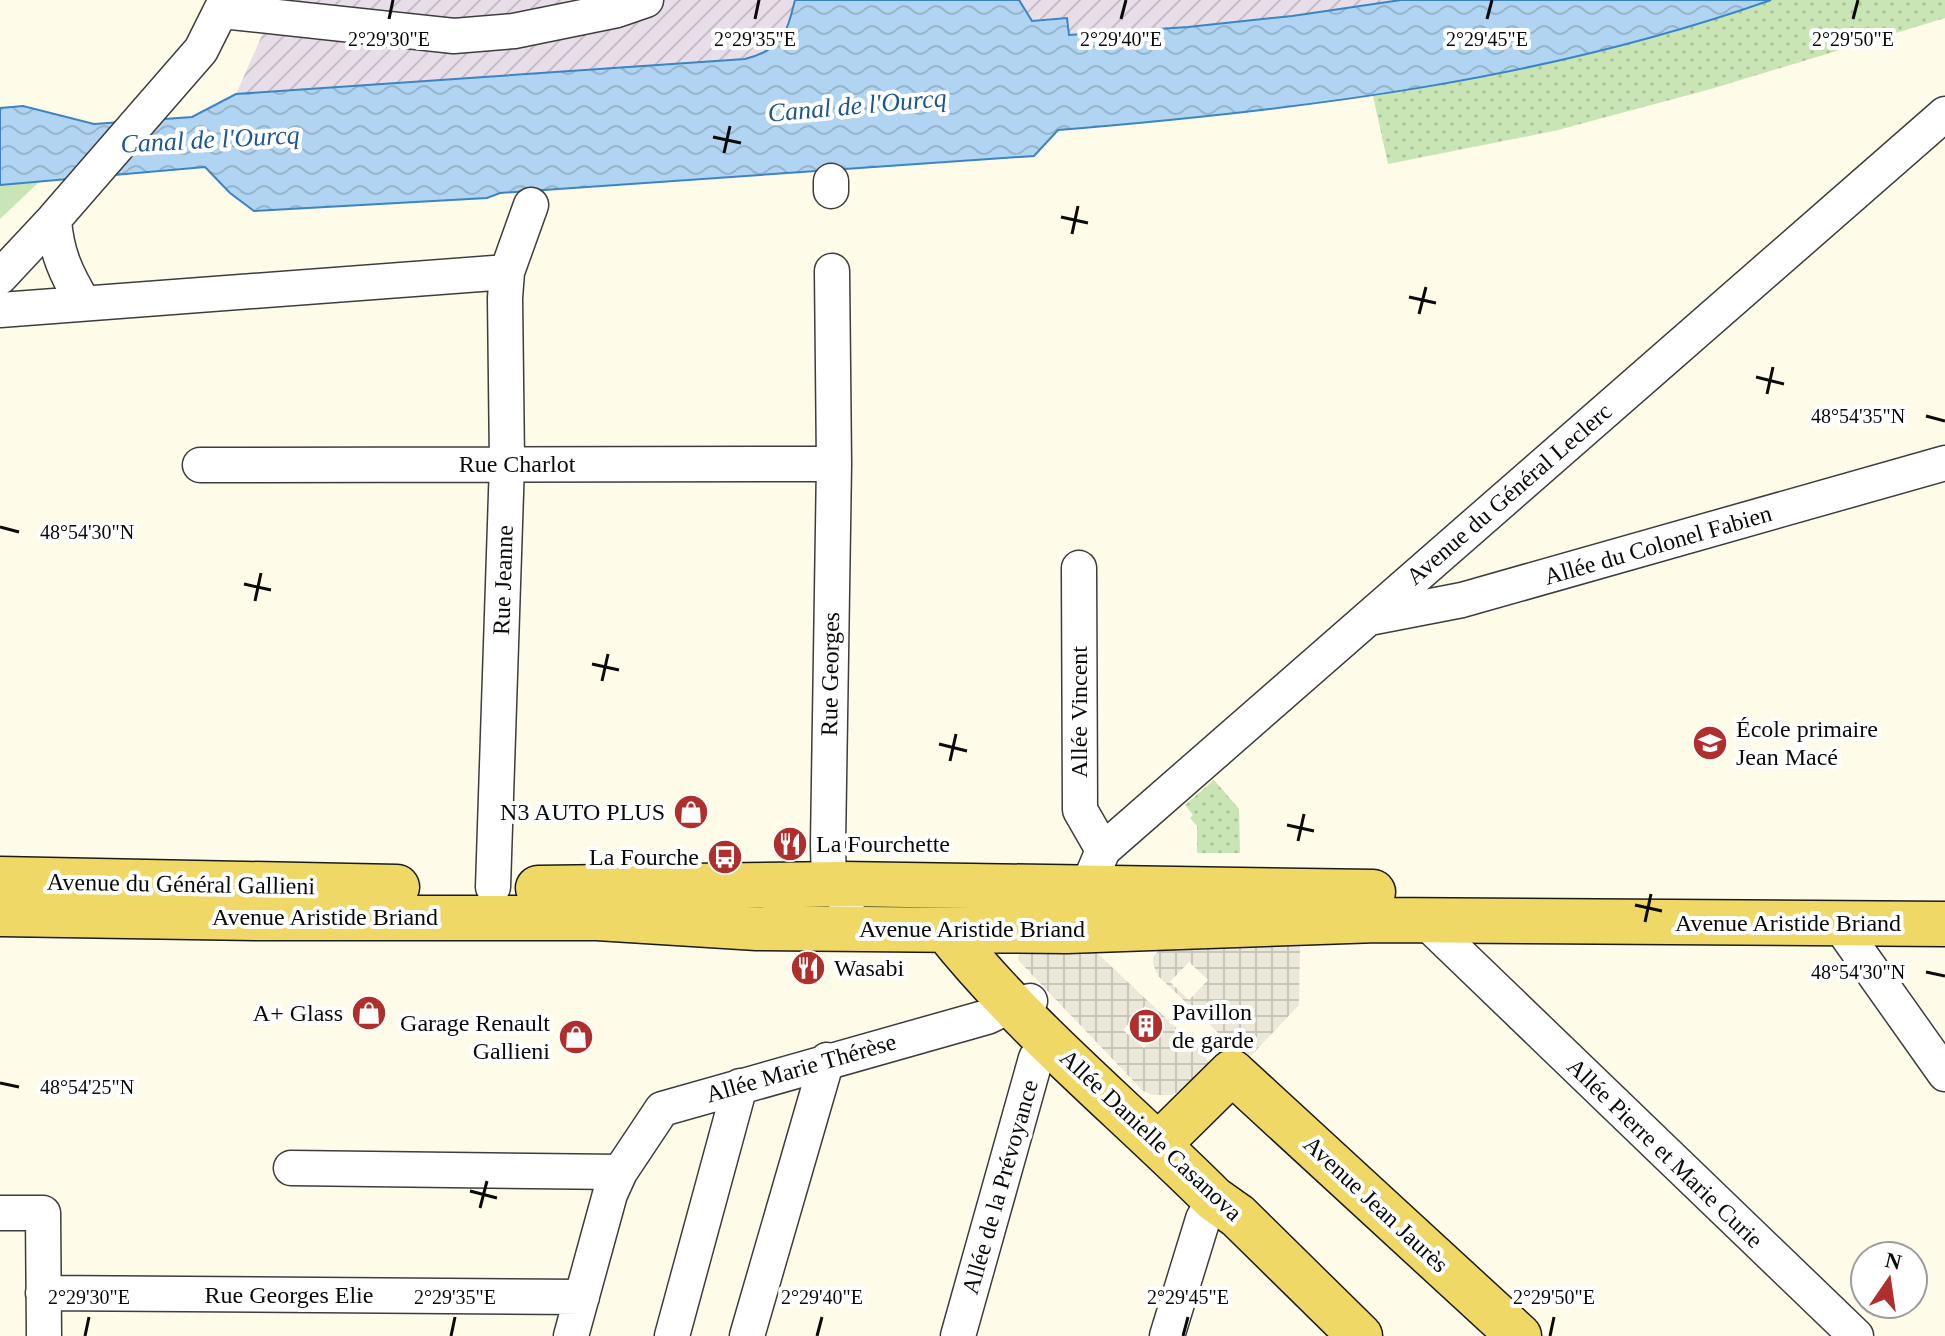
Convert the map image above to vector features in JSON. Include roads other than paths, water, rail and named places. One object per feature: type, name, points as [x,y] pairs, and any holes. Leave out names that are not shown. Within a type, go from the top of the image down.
[{"type":"main road","name":"Avenue Aristide Briand","points":[[361,887],[966,885],[1096,868],[1483,895],[1945,896]]},
{"type":"main road","points":[[1067,931],[1096,868]]},
{"type":"main road","name":"Avenue du Général Gallieni","points":[[0,879],[361,887]]},
{"type":"main road","points":[[962,929],[948,903],[966,885]]},
{"type":"main road","name":"Avenue Aristide Briand","points":[[0,914],[597,918],[757,928],[1067,931],[1296,921],[1945,924]]},
{"type":"main road","name":"Allée Danielle Casanova","points":[[962,929],[1051,1043],[1214,1199],[1248,1225],[1360,1336]]},
{"type":"main road","name":"Allée Danielle Casanova","points":[[1021,1003],[1140,1106],[1200,1104]]},
{"type":"main road","name":"Avenue Jean Jaurès","points":[[1200,1104],[1232,1072],[1519,1336]]},
{"type":"main road","points":[[1159,1144],[1200,1104]]},
{"type":"street","points":[[0,277],[46,237],[201,50],[224,5],[454,36],[514,31],[617,10],[646,0]]},
{"type":"street","name":"Avenue du Général Leclerc","points":[[1096,868],[1369,618],[1945,114]]},
{"type":"street","name":"Rue Jeanne","points":[[493,887],[507,463],[505,298],[507,272],[531,205]]},
{"type":"street","points":[[46,237],[83,302]]},
{"type":"street","name":"Rue Georges","points":[[829,884],[834,464],[832,271]]},
{"type":"street","points":[[0,310],[507,272]]},
{"type":"street","name":"Allée du Colonel Fabien","points":[[1369,618],[1462,600],[1945,463]]},
{"type":"street","name":"Rue Charlot","points":[[200,465],[834,464]]},
{"type":"street","name":"Allée Vincent","points":[[1079,568],[1080,810],[1096,868]]},
{"type":"street","points":[[829,884],[878,928]]},
{"type":"street","name":"Allée Pierre et Marie Curie","points":[[1424,920],[1856,1336]]},
{"type":"street","points":[[1474,970],[1483,920]]},
{"type":"street","points":[[1838,923],[1945,1074]]},
{"type":"street","name":"Allée Marie Thérèse","points":[[571,1336],[610,1194],[620,1172],[662,1109],[987,1017],[1021,1003]]},
{"type":"street","name":"Allée de la Prévoyance","points":[[958,1336],[1036,1058],[1051,1043]]},
{"type":"street","points":[[747,1336],[827,1060]]},
{"type":"street","points":[[672,1336],[740,1086]]},
{"type":"street","points":[[291,1168],[620,1172]]},
{"type":"street","points":[[1167,1336],[1203,1219],[1214,1199]]},
{"type":"street","points":[[0,1213],[43,1213],[44,1336]]},
{"type":"street","name":"Rue Georges Elie","points":[[43,1293],[582,1297]]},
{"type":"water","name":"Canal de l'Ourcq","points":[[795,0],[1019,0],[1032,21],[1067,18],[1069,35],[1188,27],[1401,0],[1771,0],[1597,52],[1419,88],[1239,113],[1058,130],[1034,156],[500,193],[487,198],[254,211],[230,193],[205,167],[0,185],[0,108],[23,106],[94,124],[192,117],[236,94],[745,59],[775,45],[789,23]]},
{"type":"place","name":"École primaire Jean Macé","points":[[1710,743]]},
{"type":"place","name":"N3 AUTO PLUS","points":[[691,812]]},
{"type":"place","name":"La Fourchette","points":[[790,844]]},
{"type":"place","name":"La Fourche","points":[[725,857]]},
{"type":"place","name":"Wasabi","points":[[808,968]]},
{"type":"place","name":"A+ Glass","points":[[369,1013]]},
{"type":"place","name":"Pavillon de garde","points":[[1146,1026]]},
{"type":"place","name":"Garage Renault Gallieni","points":[[576,1037]]}]
